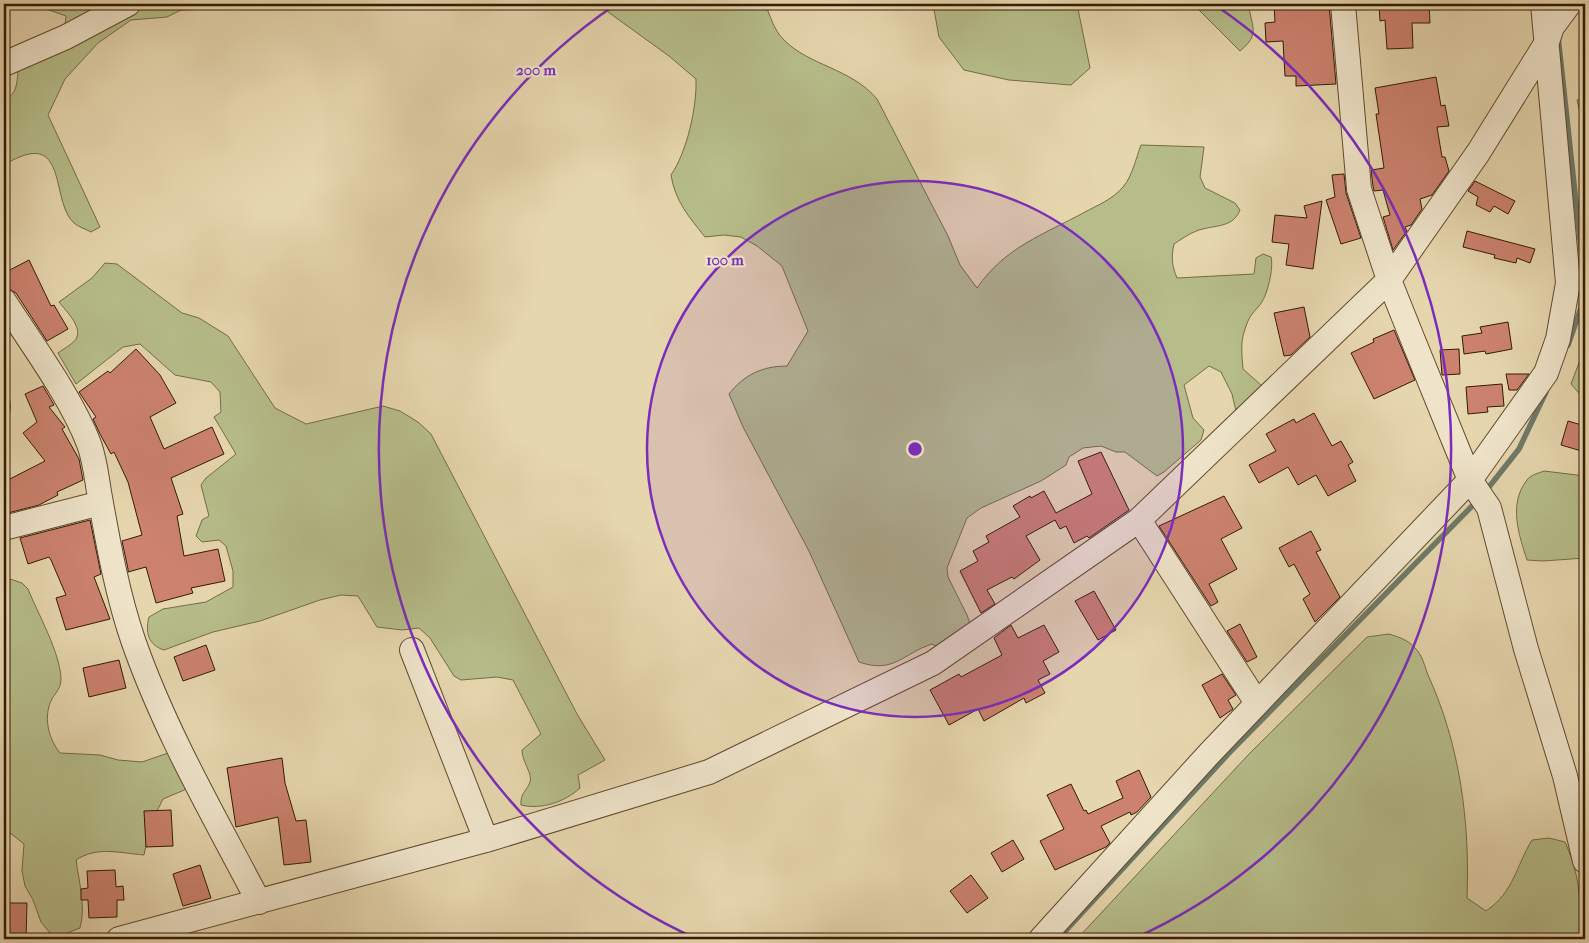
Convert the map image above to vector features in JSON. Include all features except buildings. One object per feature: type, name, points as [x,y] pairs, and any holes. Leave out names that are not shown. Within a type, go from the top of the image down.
[{"type":"street","points":[[4,64],[66,37],[128,4]]},
{"type":"street","points":[[1343,4],[1359,189],[1389,280],[1474,484],[1489,508],[1526,649],[1565,776],[1585,861]]},
{"type":"street","points":[[1041,939],[1257,704],[1474,484],[1546,373],[1558,339],[1565,308],[1567,274],[1558,21],[1543,4]]},
{"type":"street","points":[[119,939],[486,840],[710,772],[933,663],[1139,520],[1389,280],[1478,153],[1558,21]]},
{"type":"street","points":[[4,301],[43,360],[88,442],[95,464],[101,503],[130,628],[148,682],[177,746],[259,902]]},
{"type":"street","points":[[4,528],[101,503]]},
{"type":"street","points":[[1139,520],[1257,704]]},
{"type":"street","points":[[412,650],[486,840]]},
{"type":"green space","points":[[32,4],[250,4],[234,8],[181,10],[167,17],[131,20],[98,43],[65,79],[48,115],[100,227],[91,232],[74,223],[67,212],[49,160],[39,154],[25,155],[4,165],[4,99],[14,92],[18,71],[63,42],[66,16]]},
{"type":"green space","points":[[597,4],[765,4],[777,31],[793,48],[855,80],[877,99],[948,236],[960,265],[977,288],[988,274],[1012,252],[1115,195],[1129,178],[1141,145],[1204,147],[1200,177],[1205,188],[1235,203],[1240,210],[1233,220],[1219,226],[1196,231],[1174,244],[1172,257],[1174,269],[1177,278],[1254,274],[1256,258],[1263,254],[1271,257],[1272,268],[1267,290],[1262,302],[1249,319],[1243,334],[1242,359],[1243,369],[1280,402],[1254,424],[1236,411],[1232,394],[1221,372],[1209,366],[1184,385],[1193,418],[1204,430],[1201,440],[1164,472],[1157,476],[1125,452],[1116,452],[1101,446],[1083,448],[1069,457],[1066,465],[1041,481],[981,508],[967,518],[947,568],[948,577],[967,615],[975,638],[938,647],[932,644],[897,661],[881,666],[859,662],[809,551],[743,427],[729,394],[735,387],[754,373],[778,366],[787,366],[808,331],[782,266],[757,246],[741,237],[724,235],[705,237],[679,201],[671,175],[682,154],[690,129],[695,103],[696,79],[669,56]]},
{"type":"green space","points":[[933,4],[1077,4],[1090,68],[1071,85],[1009,80],[964,70],[939,37]]},
{"type":"green space","points":[[1193,4],[1249,4],[1253,34],[1247,45],[1240,51]]},
{"type":"green space","points":[[1585,99],[1585,152],[1582,121],[1577,100]]},
{"type":"green space","points":[[105,263],[117,264],[182,313],[199,318],[228,336],[275,408],[306,424],[383,406],[400,411],[418,422],[431,434],[577,714],[605,760],[578,775],[580,788],[552,804],[545,806],[521,805],[524,792],[531,779],[522,750],[541,734],[513,680],[497,677],[461,680],[454,676],[430,638],[419,628],[402,630],[377,627],[358,596],[341,595],[320,600],[260,621],[213,632],[164,650],[154,645],[149,637],[147,628],[149,617],[163,609],[206,602],[233,587],[233,571],[226,546],[219,540],[202,542],[196,536],[202,520],[209,516],[201,485],[206,478],[236,454],[214,417],[221,412],[220,392],[211,382],[175,375],[140,344],[123,347],[76,384],[58,353],[76,339],[78,332],[72,318],[59,302],[92,278]]},
{"type":"green space","points":[[1585,347],[1585,400],[1571,384]]},
{"type":"green space","points":[[4,388],[9,400],[10,414],[4,431]]},
{"type":"green space","points":[[1544,471],[1585,476],[1585,558],[1543,561],[1527,560],[1518,530],[1518,499],[1521,489],[1528,478]]},
{"type":"green space","points":[[4,577],[22,583],[28,589],[57,657],[61,682],[49,706],[47,720],[52,741],[60,753],[100,755],[118,760],[142,762],[171,752],[189,788],[163,799],[151,823],[144,855],[100,852],[92,853],[76,860],[82,903],[80,928],[54,938],[41,922],[33,900],[25,886],[22,871],[24,844],[4,828]]},
{"type":"green space","points":[[1389,634],[1406,641],[1420,654],[1448,729],[1461,784],[1467,841],[1467,898],[1486,911],[1503,896],[1509,887],[1532,840],[1549,838],[1565,842],[1576,875],[1580,910],[1585,909],[1585,939],[1077,939],[1249,754],[1367,637]]},
{"type":"waterway","points":[[1558,36],[1584,276],[1581,308],[1568,345]]},
{"type":"waterway","points":[[1485,492],[1519,449],[1546,392]]},
{"type":"waterway","points":[[1058,939],[1231,751],[1477,501]]}]
